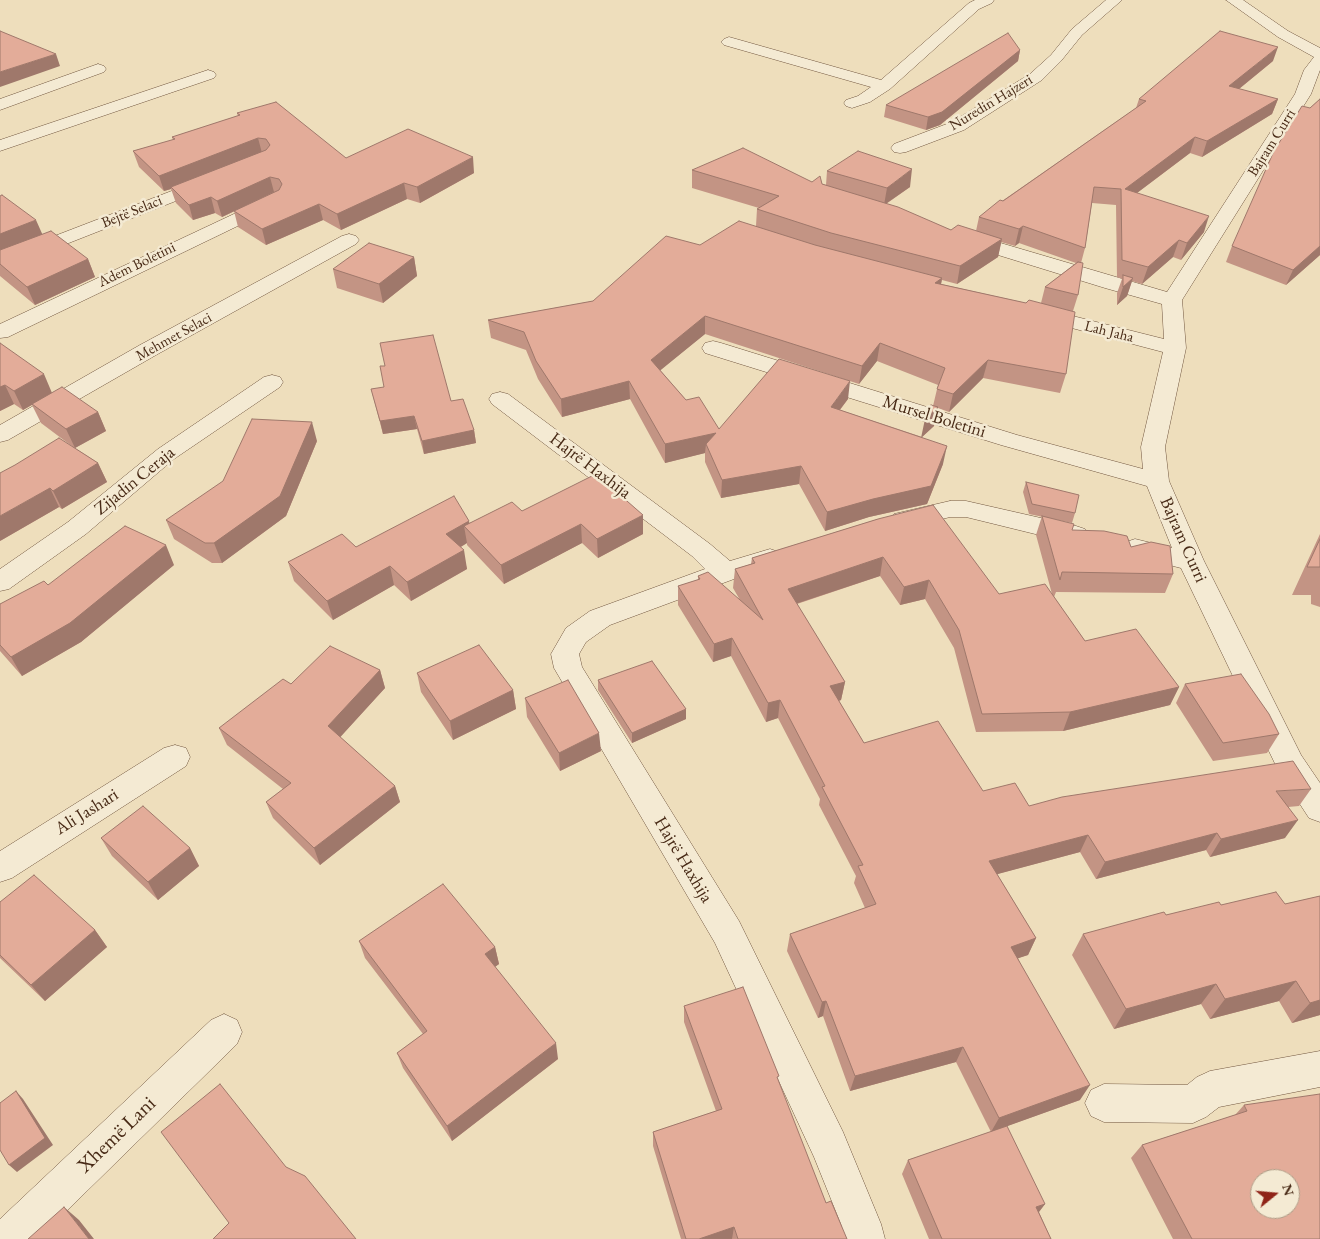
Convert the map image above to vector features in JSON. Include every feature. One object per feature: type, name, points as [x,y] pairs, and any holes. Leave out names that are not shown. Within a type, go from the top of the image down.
[{"type":"street","points":[[852,103],[864,99],[884,86],[974,6],[987,0]]},
{"type":"street","name":"Nuredin Hajzeri","points":[[900,148],[958,126],[1036,77],[1056,58],[1076,32],[1115,0]]},
{"type":"street","points":[[1233,0],[1283,34],[1320,54]]},
{"type":"street","points":[[729,42],[884,86]]},
{"type":"street","name":"Bajram Curri","points":[[1320,60],[1312,70],[1303,94],[1172,300],[1175,348],[1153,447],[1157,481],[1276,766],[1320,809]]},
{"type":"street","points":[[0,104],[98,69]]},
{"type":"street","points":[[0,146],[208,75]]},
{"type":"street","name":"Bejtë Selaci","points":[[0,264],[227,174]]},
{"type":"street","name":"Adem Boletini","points":[[0,332],[276,200]]},
{"type":"street","points":[[941,231],[1112,284],[1172,300]]},
{"type":"street","name":"Mehmet Selaci","points":[[0,435],[148,350],[350,240]]},
{"type":"street","name":"Lah Jaha","points":[[1022,310],[1175,348]]},
{"type":"street","name":"Mursel Boletini","points":[[713,348],[1010,440],[1157,481]]},
{"type":"street","name":"Zijadin Ceraja","points":[[0,582],[77,528],[166,454],[272,382]]},
{"type":"street","name":"Hajrë Haxhija","points":[[500,399],[693,544],[725,572]]},
{"type":"street","points":[[879,526],[950,509],[966,509],[1191,561]]},
{"type":"street","name":"Hajrë Haxhija","points":[[798,550],[725,572],[600,618],[576,635],[565,654],[568,668],[727,932],[829,1146],[862,1224],[865,1239]]},
{"type":"street","name":"Ali Jashari","points":[[0,868],[174,757]]},
{"type":"street","name":"Xhemë Lani","points":[[9,1239],[224,1032]]},
{"type":"street","points":[[1104,1103],[1193,1104],[1210,1090],[1320,1069]]},
{"type":"building","points":[[0,31],[56,54],[0,72]]},
{"type":"building","points":[[1220,31],[1278,47],[1229,86],[1278,99],[1207,141],[1195,137],[1125,189],[1209,216],[1187,243],[1179,240],[1148,267],[1122,260],[1121,189],[1094,187],[1085,248],[1023,226],[1019,229],[979,217],[1000,200],[1003,201],[1146,101],[1139,99]]},
{"type":"building","points":[[1008,33],[1020,50],[942,112],[928,117],[886,105]]},
{"type":"building","points":[[1320,99],[1320,246],[1293,270],[1232,246],[1274,151],[1302,106],[1310,108]]},
{"type":"building","points":[[276,102],[346,158],[408,129],[473,157],[417,187],[404,183],[337,214],[319,204],[262,229],[234,211],[279,190],[282,184],[279,179],[270,177],[217,201],[211,197],[189,205],[171,187],[266,150],[270,145],[266,139],[258,138],[159,176],[133,151],[175,139],[172,137],[240,115],[237,113]]},
{"type":"building","points":[[743,148],[812,182],[820,176],[822,184],[898,207],[951,230],[958,225],[1002,239],[960,266],[831,233],[757,209],[779,196],[692,170]]},
{"type":"building","points":[[858,151],[912,169],[887,188],[827,171]]},
{"type":"building","points":[[2,195],[36,220],[0,234],[0,196]]},
{"type":"building","points":[[739,221],[815,245],[942,278],[935,283],[1026,303],[1029,300],[1075,312],[1066,374],[988,360],[953,394],[937,389],[945,368],[880,343],[862,366],[705,316],[651,360],[686,400],[699,397],[719,429],[779,359],[850,381],[831,407],[947,446],[931,486],[827,512],[801,466],[722,480],[706,444],[716,433],[665,444],[629,381],[561,399],[536,361],[524,332],[488,320],[593,301],[666,236],[700,245]]},
{"type":"building","points":[[51,231],[88,259],[27,287],[0,264],[0,250]]},
{"type":"building","points":[[369,243],[414,257],[379,284],[333,269]]},
{"type":"building","points":[[1078,262],[1083,263],[1078,295],[1045,287]]},
{"type":"building","points":[[1123,275],[1133,278],[1123,287]]},
{"type":"building","points":[[433,335],[451,401],[463,399],[474,430],[422,441],[414,416],[380,421],[371,389],[384,387],[380,366],[385,366],[380,343]]},
{"type":"building","points":[[0,343],[44,374],[14,391],[5,385],[0,387]]},
{"type":"building","points":[[62,387],[98,412],[66,429],[32,404]]},
{"type":"building","points":[[931,405],[938,407],[925,419]]},
{"type":"building","points":[[252,419],[312,422],[280,496],[214,543],[205,543],[166,520],[223,481]]},
{"type":"building","points":[[59,438],[98,463],[53,491],[50,488],[0,516],[0,473]]},
{"type":"building","points":[[596,474],[643,515],[597,539],[581,524],[501,565],[464,526],[512,502],[522,511]]},
{"type":"building","points":[[1026,482],[1079,495],[1075,513],[1032,504]]},
{"type":"building","points":[[454,496],[469,521],[446,534],[464,550],[407,582],[390,566],[327,601],[288,562],[342,534],[356,547]]},
{"type":"building","points":[[933,505],[999,594],[1045,584],[1085,641],[1136,629],[1179,687],[1070,712],[982,714],[959,630],[929,580],[904,587],[883,557],[788,589],[845,682],[830,686],[864,743],[938,721],[983,791],[1015,783],[1029,806],[1062,797],[1293,761],[1311,789],[1276,791],[1298,820],[1221,839],[1217,833],[1105,862],[1088,835],[989,861],[1036,938],[1011,947],[1090,1085],[999,1118],[963,1047],[855,1076],[826,1001],[822,1002],[790,934],[876,904],[858,866],[863,865],[822,787],[825,786],[780,700],[768,703],[732,638],[714,644],[678,586],[700,579],[698,576],[708,572],[763,620],[735,569],[755,563],[752,558],[878,519]]},
{"type":"building","points":[[1042,516],[1074,524],[1072,530],[1104,531],[1127,536],[1131,547],[1151,542],[1170,546],[1173,574],[1062,572],[1060,580]]},
{"type":"building","points":[[125,526],[166,545],[70,623],[11,657],[0,645],[0,604],[44,581],[48,585]]},
{"type":"building","points":[[1320,539],[1320,567],[1307,567]]},
{"type":"building","points":[[479,645],[513,690],[450,721],[417,673]]},
{"type":"building","points":[[330,646],[380,670],[328,726],[395,786],[314,848],[266,802],[291,783],[219,728],[283,679],[291,684]]},
{"type":"building","points":[[652,661],[686,709],[632,733],[598,680]]},
{"type":"building","points":[[1241,674],[1269,714],[1279,734],[1223,743],[1185,684]]},
{"type":"building","points":[[568,680],[599,733],[559,753],[525,698]]},
{"type":"building","points":[[143,806],[190,848],[148,882],[101,838]]},
{"type":"building","points":[[34,875],[95,930],[31,985],[0,955],[0,902]]},
{"type":"building","points":[[443,884],[495,947],[485,954],[556,1043],[447,1126],[397,1053],[427,1031],[359,941]]},
{"type":"building","points":[[1276,892],[1285,904],[1320,896],[1320,1000],[1310,1003],[1296,981],[1225,999],[1216,984],[1126,1009],[1083,934],[1164,912],[1166,915],[1219,902],[1221,905]]},
{"type":"building","points":[[743,987],[779,1076],[777,1077],[826,1203],[831,1201],[847,1239],[738,1239],[734,1227],[699,1239],[686,1239],[653,1132],[722,1109],[684,1006]]},
{"type":"building","points":[[220,1084],[286,1167],[305,1176],[356,1239],[213,1239],[229,1223],[161,1132]]},
{"type":"building","points":[[16,1091],[45,1138],[9,1165],[0,1150],[0,1103]]},
{"type":"building","points":[[1320,1094],[1320,1239],[1192,1239],[1142,1145],[1247,1111],[1244,1105]]},
{"type":"building","points":[[1007,1126],[1045,1204],[1036,1207],[1051,1239],[942,1239],[908,1160]]},
{"type":"building","points":[[64,1207],[89,1239],[28,1239]]}]
